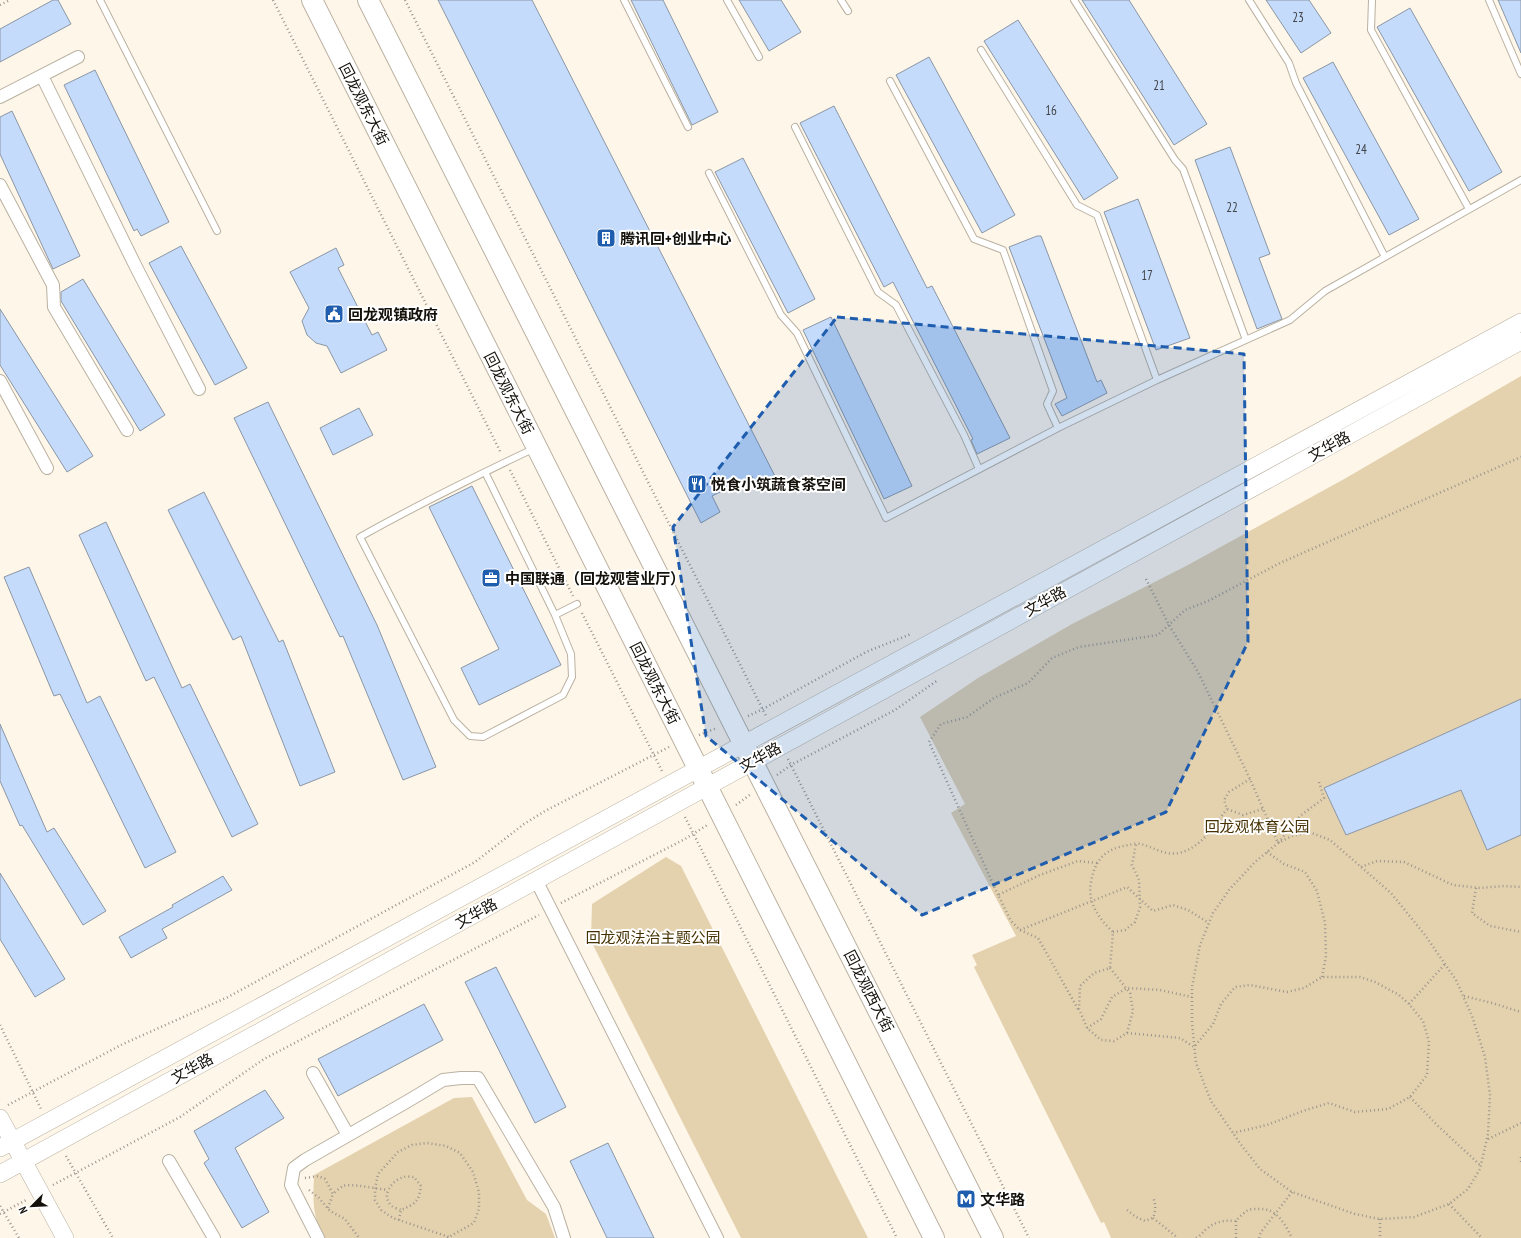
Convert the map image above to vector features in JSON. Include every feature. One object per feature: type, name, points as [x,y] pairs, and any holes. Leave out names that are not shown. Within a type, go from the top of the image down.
[{"type":"main road","name":"回龙观东大街","points":[[312,0],[707,786]]},
{"type":"main road","points":[[368,0],[748,753]]},
{"type":"main road","name":"回龙观西大街","points":[[748,753],[993,1238]]},
{"type":"main road","points":[[707,786],[934,1238]]},
{"type":"street","points":[[0,97],[78,57]]},
{"type":"street","points":[[42,76],[136,267],[199,389]]},
{"type":"street","points":[[0,185],[53,286],[54,307],[127,430]]},
{"type":"street","name":"文华路","points":[[0,1174],[707,786],[748,753],[1521,322]]},
{"type":"street","name":"文华路","points":[[6,1145],[698,769],[748,753],[1521,341]]},
{"type":"street","points":[[0,381],[47,468]]},
{"type":"street","points":[[536,880],[717,1238]]},
{"type":"street","points":[[313,1073],[348,1135]]},
{"type":"street","points":[[318,1238],[291,1185],[294,1168],[305,1160],[443,1080],[461,1078],[478,1078],[554,1207],[564,1238]]},
{"type":"street","points":[[3,1112],[6,1145],[23,1161],[65,1238]]},
{"type":"street","points":[[169,1161],[214,1238]]},
{"type":"lane","points":[[100,0],[217,231]]},
{"type":"lane","points":[[624,0],[688,127]]},
{"type":"lane","points":[[727,0],[759,57]]},
{"type":"lane","points":[[841,0],[848,11]]},
{"type":"lane","points":[[1074,0],[1182,169],[1246,340]]},
{"type":"lane","points":[[1249,0],[1289,62],[1296,83],[1385,257]]},
{"type":"lane","points":[[1372,0],[1371,30],[1469,209]]},
{"type":"lane","points":[[1489,0],[1521,74]]},
{"type":"lane","points":[[981,50],[1077,205],[1097,215],[1158,380]]},
{"type":"lane","points":[[890,81],[974,239],[1003,250],[1053,391],[1047,404],[1058,428]]},
{"type":"lane","points":[[795,127],[878,292],[896,306],[964,435],[979,469]]},
{"type":"lane","points":[[709,173],[781,315],[797,333],[886,518],[1058,428],[1158,380],[1290,320],[1325,291],[1521,180]]},
{"type":"lane","points":[[485,472],[555,614],[571,654],[572,677],[563,695],[483,737],[470,736],[454,720],[360,537],[396,517],[485,472],[536,447]]},
{"type":"lane","points":[[555,614],[577,604]]},
{"type":"path","points":[[0,5],[10,0]]},
{"type":"path","points":[[273,0],[648,745]]},
{"type":"path","points":[[405,0],[753,690]]},
{"type":"path","points":[[1194,1047],[1180,1038],[1127,1033],[1114,1041],[1101,1040],[1087,1028],[1079,1009],[1038,938],[1020,930],[1011,921],[929,742],[941,724],[968,717],[994,698],[1028,683],[1052,658],[1079,647],[1158,635],[1185,610],[1208,601],[1280,563],[1521,457]]},
{"type":"path","points":[[1146,579],[1170,625],[1198,672],[1250,779],[1278,843]]},
{"type":"path","points":[[3,1112],[123,1044],[228,997],[475,862],[524,824],[545,811],[643,760]]},
{"type":"path","points":[[1227,809],[1224,800],[1229,792],[1250,779]]},
{"type":"path","points":[[1278,843],[1300,816],[1324,798],[1319,782]]},
{"type":"path","points":[[801,786],[1029,1238]]},
{"type":"path","points":[[1227,809],[1243,815],[1263,809]]},
{"type":"path","points":[[1113,932],[1102,922],[1091,902],[1091,883],[1097,863],[1105,852],[1139,843],[1159,852],[1178,853],[1207,836],[1227,809]]},
{"type":"path","points":[[1309,832],[1330,840],[1391,893],[1425,935],[1456,980],[1472,1016],[1485,1057],[1490,1095],[1487,1139],[1481,1166],[1468,1189],[1449,1204],[1414,1217],[1380,1219],[1355,1214],[1292,1192],[1260,1169],[1211,1102],[1196,1063],[1192,1024],[1192,987],[1200,945],[1213,913],[1229,890],[1255,862],[1278,843],[1292,836],[1309,832]]},
{"type":"path","points":[[83,1170],[180,1117],[264,1059],[685,839]]},
{"type":"path","points":[[696,839],[897,1238]]},
{"type":"path","points":[[1113,932],[1125,930],[1135,922],[1140,907],[1139,880],[1132,865],[1136,844]]},
{"type":"path","points":[[1266,852],[1284,864],[1305,872],[1317,891],[1325,923],[1326,956],[1322,977]]},
{"type":"path","points":[[1361,867],[1377,860],[1404,862],[1453,885],[1476,888],[1504,886],[1521,887]]},
{"type":"path","points":[[998,895],[1040,875],[1078,861],[1097,863]]},
{"type":"path","points":[[1020,930],[1126,887],[1153,911],[1173,905],[1188,910],[1209,923]]},
{"type":"path","points":[[1476,888],[1472,913],[1490,926],[1521,932]]},
{"type":"path","points":[[1113,932],[1110,968],[1130,993],[1132,1011],[1127,1033]]},
{"type":"path","points":[[1409,1004],[1445,963]]},
{"type":"path","points":[[1079,1009],[1080,986],[1094,973],[1110,968]]},
{"type":"path","points":[[1194,1047],[1213,1024],[1222,1004],[1235,987],[1250,985],[1287,992],[1304,988],[1322,977],[1360,977],[1375,982],[1399,995],[1409,1004],[1423,1021],[1429,1042],[1427,1075],[1410,1097],[1388,1110],[1355,1112],[1329,1103],[1267,1125],[1233,1133]]},
{"type":"path","points":[[1087,1028],[1101,1019],[1112,997],[1126,988],[1160,990],[1192,997]]},
{"type":"path","points":[[1463,996],[1492,1002],[1521,1012]]},
{"type":"path","points":[[0,1025],[28,1083]]},
{"type":"path","points":[[1410,1097],[1438,1126],[1481,1166]]},
{"type":"path","points":[[1487,1139],[1521,1123]]},
{"type":"path","points":[[427,1143],[446,1146],[460,1153],[473,1172],[479,1192],[479,1209],[474,1223],[448,1238],[393,1218],[381,1210],[375,1200],[375,1189],[378,1174],[398,1152],[412,1145],[427,1143]]},
{"type":"path","points":[[1521,1158],[1521,1163]]},
{"type":"path","points":[[305,1178],[318,1176],[325,1179],[333,1194]]},
{"type":"path","points":[[404,1177],[414,1177],[421,1186],[420,1197],[413,1204],[401,1210],[392,1207],[387,1198],[388,1190],[394,1183],[404,1177]]},
{"type":"path","points":[[80,1181],[113,1238]]},
{"type":"path","points":[[328,1208],[333,1194],[344,1185],[388,1190]]},
{"type":"path","points":[[305,1188],[319,1198],[328,1208],[345,1219],[359,1238]]},
{"type":"path","points":[[1259,1238],[1261,1232],[1292,1192]]},
{"type":"path","points":[[1128,1210],[1136,1217],[1145,1221],[1153,1218],[1156,1210],[1156,1203],[1152,1197]]},
{"type":"path","points":[[1449,1204],[1482,1238]]},
{"type":"path","points":[[0,1206],[19,1238]]},
{"type":"path","points":[[1196,1238],[1199,1237],[1208,1227],[1224,1220],[1236,1220],[1249,1210],[1261,1208],[1276,1214],[1285,1224],[1292,1238]]},
{"type":"path","points":[[399,1220],[401,1210]]},
{"type":"path","points":[[1153,1218],[1178,1238]]},
{"type":"path","points":[[1380,1219],[1380,1238]]},
{"type":"path","points":[[1236,1220],[1236,1238]]},
{"type":"highlighted area","points":[[837,317],[1244,354],[1248,642],[1166,812],[922,915],[706,736],[673,527]]},
{"type":"green space","name":"回龙观体育公园","points":[[1521,376],[1521,1238],[1111,1238],[1104,1222],[1101,1223],[974,967],[977,965],[972,955],[1016,936],[951,813],[965,804],[920,717],[978,678],[1072,624],[1186,566],[1346,478]]},
{"type":"green space","name":"回龙观法治主题公园","points":[[666,857],[681,866],[868,1238],[741,1238],[591,941],[592,904]]},
{"type":"green space","points":[[472,1097],[527,1200],[546,1214],[555,1238],[324,1238],[315,1215],[313,1193],[314,1175],[454,1098]]},
{"type":"building","points":[[53,0],[58,0],[71,24],[0,62],[0,29]]},
{"type":"building","name":"腾讯回+创业中心","points":[[438,0],[532,0],[779,484],[760,492],[752,476],[712,496],[720,512],[701,523]]},
{"type":"building","points":[[631,0],[663,0],[718,112],[692,125]]},
{"type":"building","points":[[739,0],[781,0],[801,32],[769,51]]},
{"type":"building","points":[[1082,0],[1129,0],[1207,124],[1174,145]]},
{"type":"building","points":[[1266,0],[1309,0],[1331,33],[1301,53]]},
{"type":"building","points":[[1498,0],[1521,0],[1521,53]]},
{"type":"building","points":[[1410,8],[1502,172],[1469,191],[1377,27]]},
{"type":"building","points":[[1018,20],[1118,178],[1084,200],[984,41]]},
{"type":"building","points":[[929,57],[1015,215],[982,233],[896,75]]},
{"type":"building","points":[[1333,62],[1419,219],[1389,235],[1303,78]]},
{"type":"building","points":[[95,70],[169,222],[141,236],[137,229],[134,231],[64,85]]},
{"type":"building","points":[[834,106],[927,288],[932,286],[1010,438],[977,454],[971,440],[973,439],[893,282],[884,287],[800,123]]},
{"type":"building","points":[[12,111],[80,256],[53,269],[0,154],[0,117]]},
{"type":"building","points":[[1230,147],[1270,254],[1259,258],[1282,319],[1257,329],[1195,160]]},
{"type":"building","points":[[743,158],[815,299],[788,313],[715,172]]},
{"type":"building","points":[[1138,199],[1190,338],[1156,350],[1104,212]]},
{"type":"building","points":[[1037,236],[1041,236],[1097,382],[1101,380],[1107,393],[1062,416],[1055,404],[1067,398],[1009,247]]},
{"type":"building","points":[[181,246],[247,368],[215,385],[149,263]]},
{"type":"building","name":"回龙观镇政府","points":[[336,248],[344,265],[338,268],[372,335],[378,332],[387,350],[341,373],[327,346],[316,343],[307,335],[302,321],[309,308],[290,272]]},
{"type":"building","points":[[83,279],[165,415],[140,431],[61,301],[61,292]]},
{"type":"building","points":[[0,309],[93,456],[67,472],[0,365]]},
{"type":"building","points":[[831,317],[912,486],[884,499],[803,330]]},
{"type":"building","points":[[268,402],[377,625],[436,767],[403,780],[343,636],[340,637],[234,418]]},
{"type":"building","points":[[359,408],[373,435],[333,455],[320,428]]},
{"type":"building","name":"中国联通（回龙观营业厅）","points":[[472,486],[561,665],[479,705],[461,668],[499,649],[429,507]]},
{"type":"building","points":[[204,492],[279,642],[283,640],[335,772],[300,786],[241,636],[233,640],[168,510]]},
{"type":"building","points":[[106,522],[182,688],[190,684],[258,824],[232,837],[154,677],[146,681],[79,535]]},
{"type":"building","points":[[29,567],[87,703],[100,696],[176,852],[145,868],[60,694],[54,696],[4,577]]},
{"type":"building","points":[[1521,699],[1521,835],[1487,850],[1461,790],[1346,835],[1324,788]]},
{"type":"building","points":[[0,724],[47,832],[54,828],[106,911],[83,925],[22,825],[20,826],[0,781]]},
{"type":"building","points":[[0,873],[65,979],[35,997],[0,939]]},
{"type":"building","points":[[223,876],[232,890],[162,929],[167,938],[131,958],[119,937],[173,907],[172,905]]},
{"type":"building","points":[[496,967],[566,1107],[535,1123],[465,982]]},
{"type":"building","points":[[424,1004],[443,1040],[338,1096],[318,1059]]},
{"type":"building","points":[[265,1090],[284,1118],[235,1148],[269,1212],[242,1228],[204,1163],[209,1159],[194,1131]]},
{"type":"building","points":[[608,1143],[654,1238],[607,1238],[570,1161]]},
{"type":"place","name":"腾讯回+创业中心","points":[[606,238]]},
{"type":"place","name":"回龙观镇政府","points":[[334,314]]},
{"type":"place","name":"悦食小筑蔬食茶空间","points":[[697,484]]},
{"type":"place","name":"中国联通（回龙观营业厅）","points":[[491,578]]},
{"type":"place","name":"文华路","points":[[966,1199]]}]
